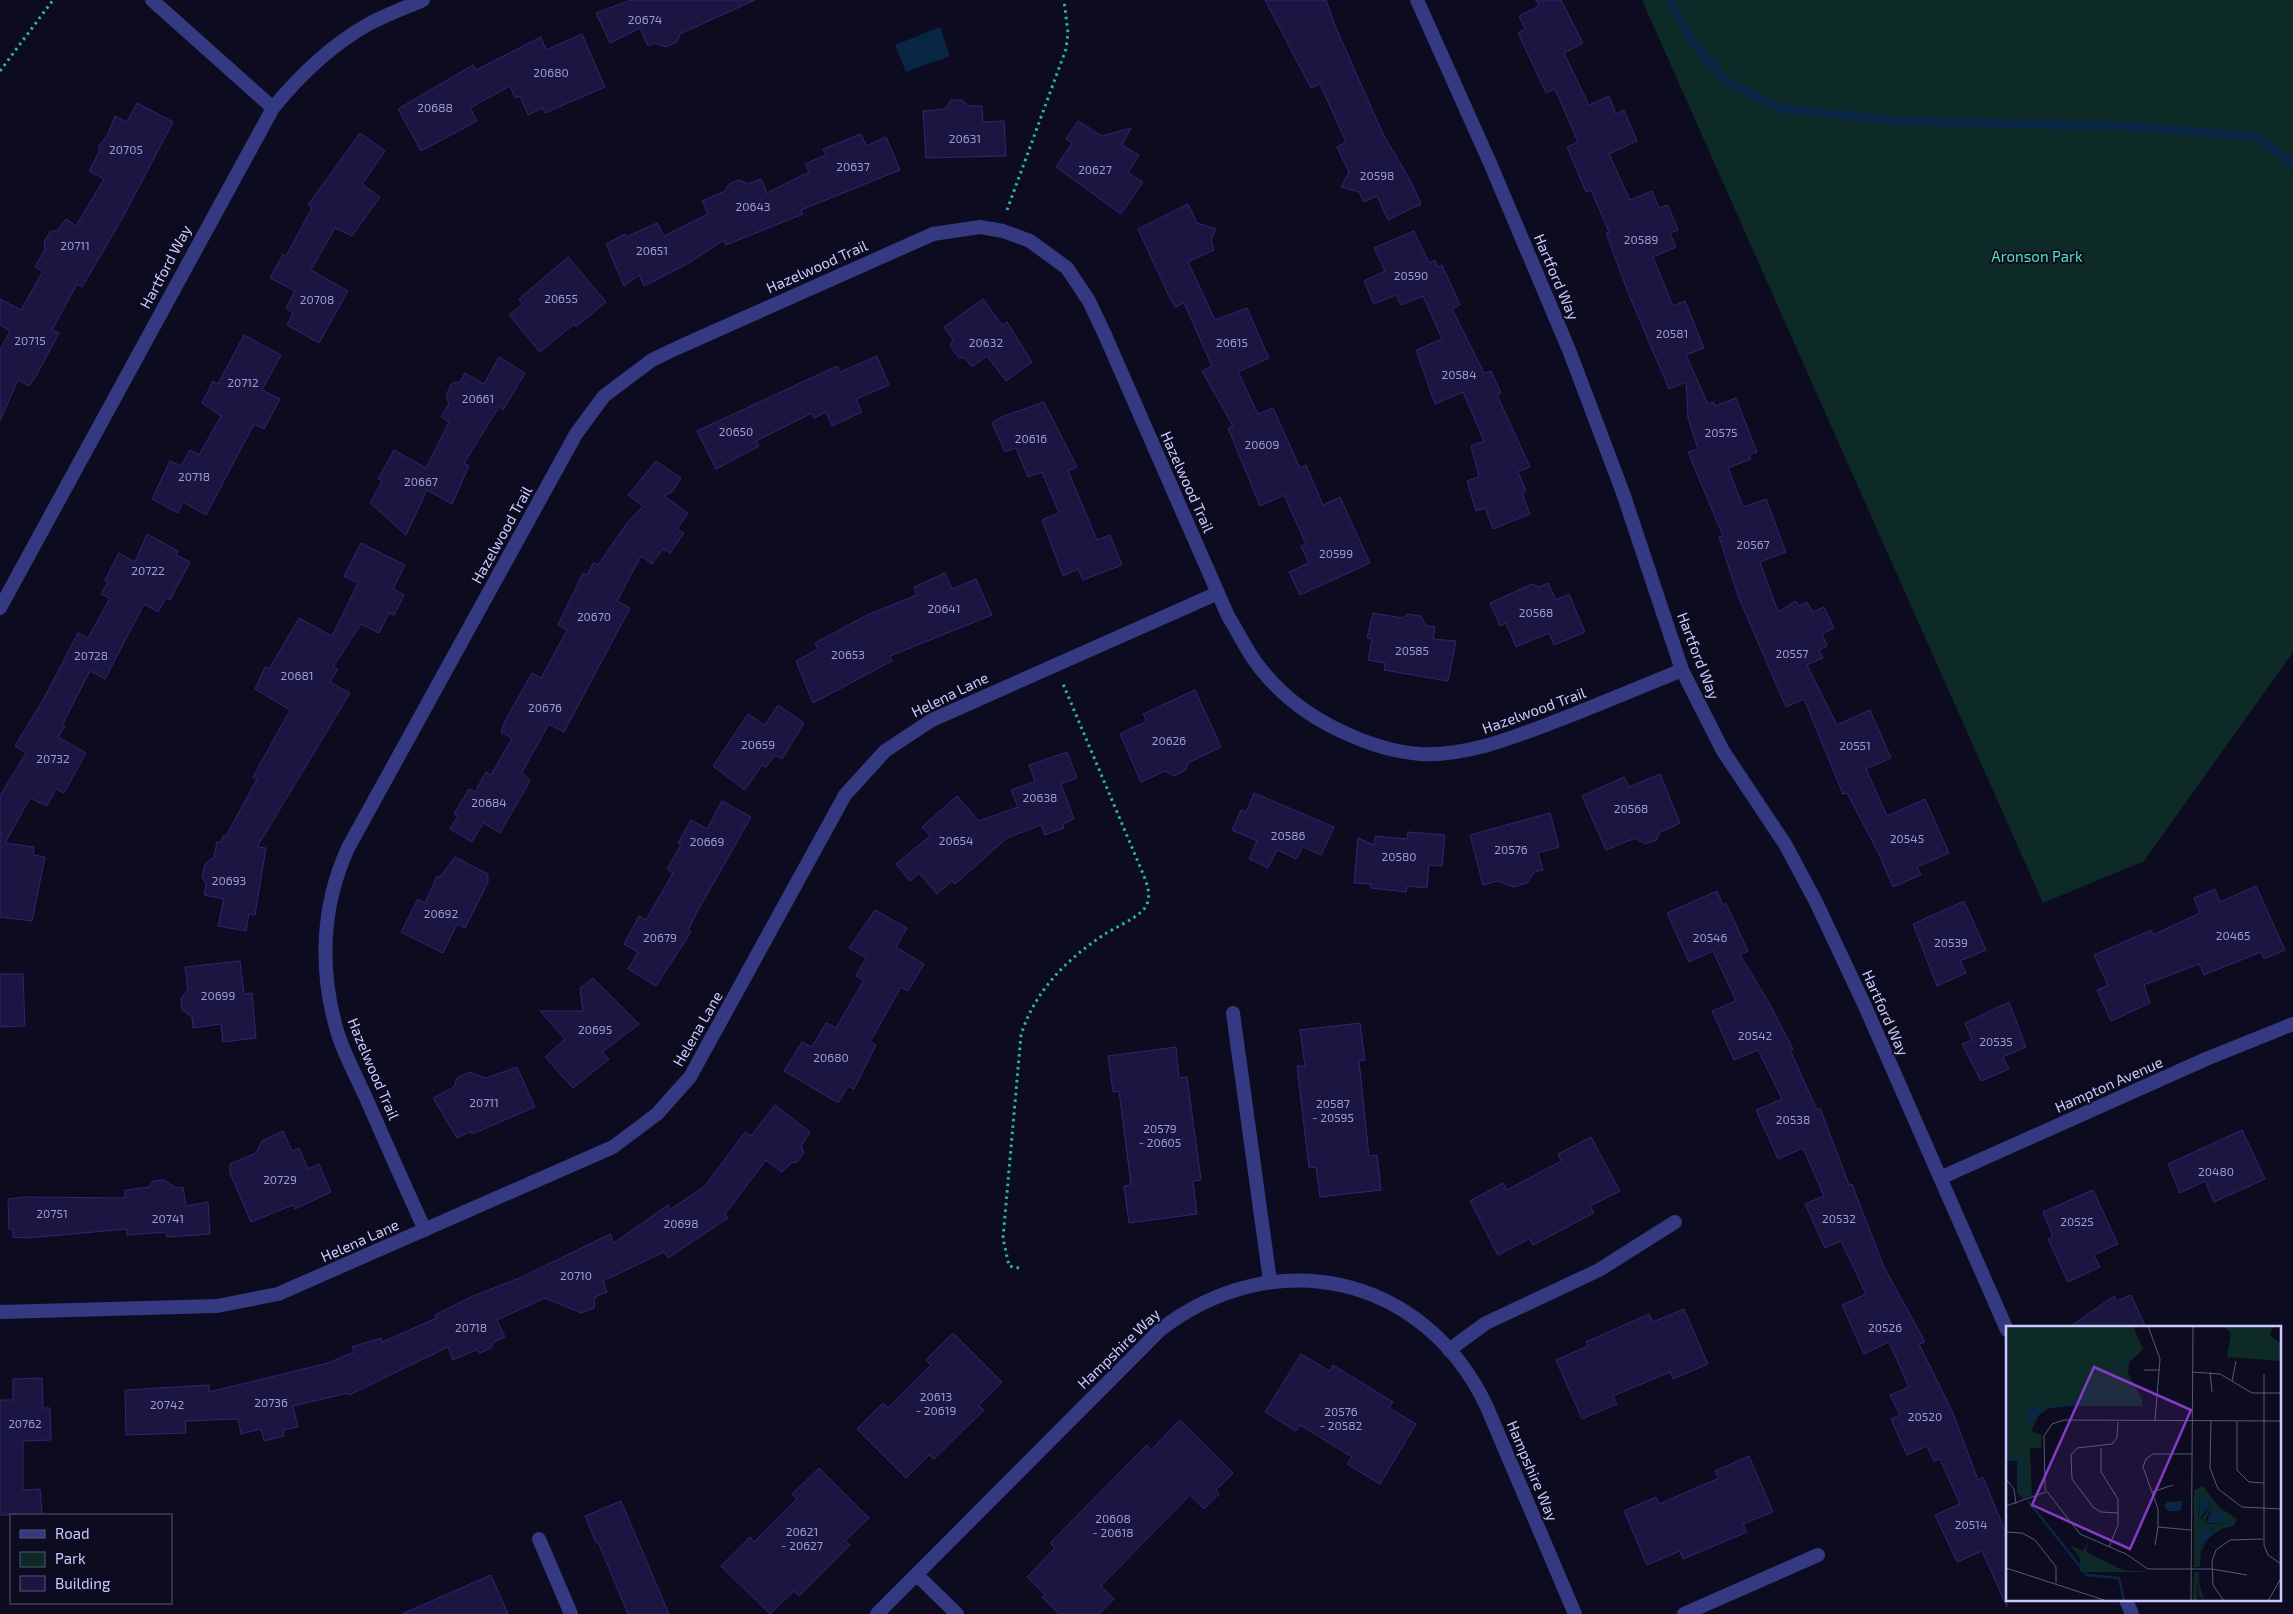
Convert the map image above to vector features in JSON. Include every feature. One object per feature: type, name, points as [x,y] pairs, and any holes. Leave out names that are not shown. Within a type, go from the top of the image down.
[{"type":"street","points":[[152,0],[273,108]]},
{"type":"street","name":"Hartford Way","points":[[0,608],[273,108],[301,75],[344,40],[368,25],[423,0]]},
{"type":"street","name":"Hartford Way","points":[[1417,0],[1490,163],[1569,350],[1623,493],[1682,670],[1723,751],[1785,844],[1816,902],[1842,956],[2006,1328]]},
{"type":"street","name":"Hazelwood Trail","points":[[424,1230],[339,1036],[328,995],[325,972],[326,934],[331,898],[339,868],[348,848],[576,434],[611,390],[652,360],[933,234],[980,227],[1003,231],[1030,240],[1067,268],[1089,301],[1228,616],[1259,667],[1298,706],[1331,727],[1383,747],[1418,754],[1456,752],[1500,743],[1682,670]]},
{"type":"street","name":"Helena Lane","points":[[0,1312],[217,1306],[258,1300],[303,1285],[606,1150],[628,1137],[657,1114],[675,1096],[700,1062],[845,795],[856,779],[885,750],[932,720],[1218,593]]},
{"type":"street","points":[[1233,1013],[1270,1281]]},
{"type":"street","name":"Hampton Avenue","points":[[1940,1178],[2206,1059],[2293,1024]]},
{"type":"street","points":[[1450,1350],[1486,1323],[1599,1270],[1675,1222]]},
{"type":"street","name":"Hampshire Way","points":[[878,1614],[1160,1330],[1174,1319],[1216,1296],[1270,1281],[1286,1280],[1331,1283],[1380,1298],[1421,1322],[1450,1350],[1479,1390],[1575,1614]]},
{"type":"street","points":[[539,1539],[571,1614]]},
{"type":"street","points":[[1684,1614],[1818,1555]]},
{"type":"street","points":[[918,1575],[956,1614]]},
{"type":"street","points":[[2127,1602],[2132,1614]]},
{"type":"path","points":[[0,71],[53,0]]},
{"type":"path","points":[[1003,231],[1011,194],[1066,49],[1068,33],[1064,0]]},
{"type":"path","points":[[1020,1268],[1009,1266],[1002,1238],[1021,1035],[1026,1019],[1036,998],[1057,972],[1093,942],[1144,909],[1149,894],[1144,876],[1054,665]]},
{"type":"green space","name":"Aronson Park","points":[[1642,0],[2293,0],[2293,652],[2144,861],[2043,903]]},
{"type":"water","points":[[940,27],[950,56],[906,72],[895,45]]},
{"type":"building","points":[[631,0],[755,0],[680,34],[677,42],[666,47],[654,43],[648,46],[640,28],[610,43],[596,13]]},
{"type":"building","points":[[1265,0],[1326,0],[1336,28],[1383,134],[1410,180],[1421,204],[1388,220],[1377,196],[1364,202],[1359,192],[1341,187],[1349,172],[1337,147],[1346,142],[1320,84],[1311,88]]},
{"type":"building","points":[[1536,0],[1561,0],[1583,43],[1564,53],[1589,105],[1609,96],[1616,114],[1624,110],[1637,141],[1609,154],[1630,200],[1652,191],[1659,208],[1668,205],[1678,230],[1670,233],[1676,247],[1653,257],[1673,306],[1685,301],[1704,348],[1686,355],[1708,404],[1714,402],[1715,406],[1736,398],[1757,452],[1749,455],[1751,459],[1728,468],[1743,507],[1766,499],[1786,552],[1760,562],[1778,612],[1796,601],[1799,606],[1807,602],[1813,612],[1824,607],[1834,628],[1822,634],[1827,646],[1819,650],[1823,658],[1807,665],[1837,725],[1870,710],[1891,758],[1866,769],[1887,816],[1925,799],[1949,853],[1917,867],[1921,875],[1893,887],[1878,852],[1847,793],[1843,794],[1804,699],[1786,707],[1738,596],[1719,537],[1723,536],[1688,452],[1698,449],[1688,418],[1686,382],[1669,389],[1629,295],[1606,233],[1609,232],[1591,190],[1586,192],[1567,147],[1578,142],[1555,89],[1546,93],[1518,33],[1525,29],[1519,16],[1539,6]]},
{"type":"building","points":[[582,34],[605,87],[545,113],[543,108],[528,115],[520,96],[515,98],[510,86],[470,108],[477,121],[421,151],[398,109],[473,65],[476,70],[541,37],[546,50]]},
{"type":"building","points":[[951,100],[962,100],[969,106],[982,106],[983,122],[1004,121],[1006,156],[926,158],[923,111],[945,109]]},
{"type":"building","points":[[137,103],[173,122],[123,217],[82,287],[77,284],[52,330],[59,333],[36,376],[29,386],[18,380],[0,421],[0,350],[10,331],[0,325],[0,299],[21,310],[43,271],[35,267],[45,249],[44,242],[50,232],[58,230],[66,219],[76,226],[104,179],[89,171],[99,152],[99,146],[107,136],[115,116],[127,122]]},
{"type":"building","points":[[1078,121],[1102,136],[1131,128],[1122,145],[1139,155],[1128,173],[1143,182],[1121,214],[1056,167],[1072,143],[1066,139]]},
{"type":"building","points":[[360,133],[385,151],[362,184],[380,197],[352,236],[335,228],[311,270],[348,291],[319,343],[287,325],[293,313],[286,308],[295,291],[270,278],[283,254],[286,256],[312,208],[308,205]]},
{"type":"building","points":[[861,134],[866,146],[886,137],[900,170],[801,210],[803,214],[726,245],[724,240],[687,264],[644,286],[639,275],[624,286],[606,244],[625,234],[626,237],[657,223],[664,236],[708,214],[702,201],[725,191],[729,184],[739,180],[748,184],[761,179],[767,193],[809,172],[805,164],[826,155],[823,149]]},
{"type":"building","points":[[1188,204],[1197,223],[1216,229],[1211,240],[1214,250],[1188,262],[1215,320],[1247,308],[1269,358],[1238,372],[1258,414],[1273,408],[1300,468],[1306,465],[1323,505],[1340,497],[1370,563],[1300,595],[1289,572],[1309,563],[1301,546],[1306,544],[1284,495],[1260,506],[1228,428],[1233,426],[1202,371],[1212,366],[1184,303],[1175,307],[1138,229]]},
{"type":"building","points":[[1414,231],[1429,263],[1435,260],[1438,267],[1442,265],[1460,305],[1452,309],[1484,373],[1491,371],[1501,393],[1497,395],[1530,467],[1518,472],[1526,491],[1522,493],[1530,514],[1493,529],[1485,508],[1476,511],[1467,481],[1479,477],[1471,446],[1484,441],[1463,392],[1435,404],[1416,350],[1442,339],[1423,296],[1401,305],[1396,295],[1374,304],[1364,281],[1385,271],[1374,248]]},
{"type":"building","points":[[568,257],[606,302],[576,327],[574,324],[540,352],[509,315],[523,304],[519,299]]},
{"type":"building","points":[[983,299],[1002,325],[1007,322],[1032,362],[1006,381],[987,356],[972,367],[965,358],[959,358],[950,346],[953,340],[944,327]]},
{"type":"building","points":[[244,335],[281,355],[262,390],[280,399],[264,429],[254,424],[206,515],[183,502],[178,513],[152,499],[170,461],[181,466],[190,450],[199,455],[221,416],[202,403],[213,381],[218,384]]},
{"type":"building","points":[[877,356],[889,385],[856,399],[862,412],[832,426],[826,412],[814,418],[812,413],[756,441],[759,446],[716,469],[697,431],[837,366],[840,372]]},
{"type":"building","points":[[499,357],[525,373],[503,410],[499,407],[464,463],[469,466],[452,504],[427,490],[406,535],[370,503],[382,481],[378,479],[394,450],[426,468],[449,422],[441,417],[449,404],[446,395],[452,383],[460,382],[465,373],[484,384]]},
{"type":"building","points":[[1044,402],[1077,467],[1068,471],[1097,540],[1110,535],[1122,565],[1083,580],[1078,569],[1063,576],[1042,520],[1059,513],[1042,472],[1028,477],[1016,448],[1005,452],[992,423],[1001,417]]},
{"type":"building","points":[[656,461],[681,478],[672,492],[664,496],[688,513],[677,529],[684,533],[670,553],[663,549],[652,564],[641,556],[617,601],[630,608],[564,732],[549,724],[522,772],[530,781],[500,833],[483,823],[472,842],[450,829],[458,816],[454,814],[469,789],[475,792],[486,772],[491,775],[512,738],[501,732],[505,721],[532,673],[541,678],[567,630],[558,625],[583,573],[587,575],[593,563],[598,565],[627,523],[643,506],[628,495]]},
{"type":"building","points":[[147,534],[178,551],[176,555],[190,562],[170,600],[166,598],[158,612],[144,604],[105,679],[90,671],[62,725],[65,726],[58,737],[86,753],[64,793],[56,789],[47,806],[30,798],[5,843],[34,847],[33,855],[45,857],[32,921],[0,917],[0,796],[26,753],[15,746],[43,700],[78,633],[88,638],[110,598],[101,594],[108,582],[105,580],[119,553],[135,562]]},
{"type":"building","points":[[361,543],[405,565],[393,589],[404,595],[394,615],[389,613],[379,633],[361,624],[333,667],[338,669],[330,682],[350,693],[257,847],[266,848],[255,915],[249,914],[246,931],[218,926],[224,899],[204,895],[206,884],[202,877],[205,864],[214,857],[217,842],[221,842],[223,836],[226,836],[257,779],[253,777],[290,710],[255,689],[265,667],[269,669],[299,618],[332,636],[358,583],[344,576]]},
{"type":"building","points":[[945,573],[952,589],[976,579],[992,615],[890,656],[892,661],[813,703],[796,661],[818,649],[815,643],[867,615],[917,595],[914,587]]},
{"type":"building","points":[[1548,583],[1556,600],[1569,594],[1585,632],[1554,645],[1549,633],[1516,647],[1506,623],[1500,626],[1490,603],[1532,584],[1539,587]]},
{"type":"building","points":[[1373,613],[1402,618],[1408,614],[1421,616],[1426,626],[1435,627],[1433,639],[1456,641],[1448,681],[1384,670],[1385,663],[1368,660],[1372,639],[1367,638]]},
{"type":"building","points":[[1195,690],[1221,747],[1188,763],[1186,770],[1174,776],[1165,771],[1141,782],[1120,734],[1147,721],[1143,714]]},
{"type":"building","points":[[778,705],[804,723],[782,759],[775,755],[766,767],[762,765],[745,790],[713,766],[748,714],[765,725]]},
{"type":"building","points":[[1067,752],[1077,778],[1061,784],[1074,819],[1063,824],[1064,828],[1045,835],[1041,825],[1007,838],[955,884],[952,881],[937,894],[919,873],[910,881],[896,864],[930,836],[922,827],[957,796],[979,821],[1018,807],[1011,790],[1035,781],[1029,765]]},
{"type":"building","points":[[1660,774],[1680,823],[1659,833],[1657,840],[1645,844],[1635,838],[1606,850],[1582,796],[1624,777],[1629,787]]},
{"type":"building","points":[[1254,793],[1334,827],[1321,855],[1303,847],[1296,859],[1277,850],[1268,868],[1249,859],[1257,841],[1232,830],[1241,810],[1246,812]]},
{"type":"building","points":[[722,801],[751,817],[697,912],[688,930],[691,932],[656,986],[628,969],[638,952],[624,944],[639,916],[646,920],[673,873],[667,869],[681,845],[678,843],[691,820],[707,829]]},
{"type":"building","points":[[1550,813],[1559,847],[1538,853],[1543,870],[1534,872],[1527,883],[1514,887],[1498,881],[1483,885],[1470,835]]},
{"type":"building","points":[[1408,832],[1445,835],[1442,866],[1429,865],[1427,888],[1407,886],[1406,892],[1371,888],[1371,884],[1354,883],[1358,838],[1374,845],[1375,836],[1407,839]]},
{"type":"building","points":[[455,857],[488,874],[488,882],[465,928],[457,924],[443,953],[401,932],[418,899],[425,903],[437,876],[440,877]]},
{"type":"building","points":[[2256,886],[2285,950],[2264,959],[2261,952],[2204,975],[2199,964],[2144,985],[2150,1003],[2111,1021],[2097,990],[2108,985],[2094,955],[2151,930],[2153,935],[2200,913],[2194,898],[2215,889],[2220,902]]},
{"type":"building","points":[[1717,891],[1723,905],[1726,903],[1748,951],[1740,955],[1768,1001],[1793,1049],[1790,1050],[1817,1110],[1820,1108],[1849,1185],[1852,1184],[1883,1265],[1925,1342],[1919,1344],[1953,1413],[1978,1480],[1983,1477],[2006,1533],[2007,1607],[1982,1551],[1957,1562],[1935,1515],[1960,1504],[1940,1459],[1934,1461],[1927,1446],[1907,1455],[1891,1419],[1900,1415],[1890,1395],[1909,1387],[1889,1342],[1864,1354],[1842,1305],[1866,1294],[1841,1241],[1825,1248],[1805,1204],[1824,1196],[1803,1148],[1778,1159],[1756,1110],[1782,1099],[1758,1050],[1734,1060],[1712,1011],[1736,1001],[1713,951],[1689,962],[1667,913]]},
{"type":"building","points":[[1964,901],[1986,950],[1960,961],[1966,973],[1937,986],[1913,924]]},
{"type":"building","points":[[875,910],[907,928],[896,947],[924,964],[908,991],[901,987],[870,1042],[876,1045],[854,1089],[848,1086],[838,1103],[784,1071],[802,1042],[812,1047],[826,1023],[836,1028],[864,980],[856,976],[866,958],[849,948]]},
{"type":"building","points":[[240,961],[244,994],[252,993],[256,1038],[223,1042],[221,1024],[193,1028],[192,1017],[182,1010],[181,999],[188,989],[185,967]]},
{"type":"building","points":[[0,974],[23,974],[25,1026],[0,1027]]},
{"type":"building","points":[[593,978],[639,1024],[602,1052],[609,1059],[573,1088],[545,1057],[565,1039],[540,1011],[583,1011],[580,988]]},
{"type":"building","points":[[2009,1002],[2026,1047],[2003,1057],[2009,1069],[1981,1081],[1962,1044],[1972,1040],[1965,1023]]},
{"type":"building","points":[[1360,1023],[1365,1060],[1359,1061],[1369,1156],[1377,1155],[1381,1190],[1320,1197],[1316,1167],[1309,1168],[1297,1066],[1305,1066],[1300,1030]]},
{"type":"building","points":[[1176,1047],[1179,1078],[1187,1077],[1201,1180],[1193,1181],[1197,1214],[1129,1223],[1124,1186],[1131,1185],[1119,1091],[1113,1092],[1108,1056]]},
{"type":"building","points":[[517,1067],[535,1107],[472,1134],[471,1131],[457,1138],[433,1098],[454,1087],[457,1078],[469,1072],[486,1078]]},
{"type":"building","points":[[775,1105],[810,1132],[801,1146],[804,1153],[797,1162],[791,1163],[782,1172],[766,1160],[725,1214],[728,1218],[668,1258],[664,1252],[603,1281],[607,1292],[595,1297],[594,1308],[581,1313],[545,1298],[497,1320],[505,1337],[494,1342],[491,1348],[480,1353],[476,1350],[453,1360],[448,1347],[349,1395],[348,1393],[293,1406],[298,1427],[283,1430],[284,1436],[264,1441],[261,1429],[241,1434],[238,1419],[185,1421],[186,1433],[126,1435],[125,1390],[209,1385],[209,1392],[328,1363],[354,1352],[352,1347],[381,1338],[382,1342],[437,1318],[435,1315],[473,1296],[522,1277],[610,1234],[614,1243],[668,1205],[671,1209],[705,1186],[745,1132],[751,1136]]},
{"type":"building","points":[[2242,1130],[2265,1179],[2214,1202],[2205,1181],[2180,1193],[2168,1164]]},
{"type":"building","points":[[283,1131],[292,1151],[299,1148],[308,1169],[319,1164],[331,1192],[295,1209],[293,1205],[251,1222],[230,1173],[230,1164],[256,1153],[262,1141]]},
{"type":"building","points":[[1591,1137],[1620,1191],[1590,1206],[1594,1213],[1533,1245],[1529,1239],[1498,1255],[1470,1201],[1503,1183],[1507,1190],[1561,1161],[1558,1154]]},
{"type":"building","points":[[164,1180],[176,1188],[183,1187],[186,1206],[208,1202],[210,1234],[167,1237],[166,1232],[127,1235],[127,1229],[27,1238],[13,1237],[13,1229],[9,1229],[8,1199],[26,1197],[125,1198],[125,1190],[149,1187],[153,1181]]},
{"type":"building","points":[[2093,1190],[2118,1244],[2094,1255],[2100,1267],[2068,1282],[2048,1239],[2053,1237],[2043,1212]]},
{"type":"building","points":[[2131,1295],[2145,1326],[2071,1326],[2114,1296],[2117,1301]]},
{"type":"building","points":[[1684,1309],[1708,1364],[1673,1379],[1670,1372],[1613,1396],[1617,1404],[1582,1419],[1556,1360],[1588,1346],[1586,1342],[1649,1314],[1653,1322]]},
{"type":"building","points":[[953,1333],[1002,1382],[978,1406],[984,1410],[934,1459],[929,1455],[906,1478],[857,1429],[883,1403],[888,1408],[931,1365],[926,1360]]},
{"type":"building","points":[[1301,1354],[1330,1371],[1333,1365],[1393,1402],[1389,1408],[1416,1424],[1380,1484],[1347,1464],[1352,1457],[1300,1425],[1296,1431],[1265,1412]]},
{"type":"building","points":[[42,1378],[43,1408],[50,1408],[51,1440],[23,1441],[23,1490],[40,1489],[42,1514],[0,1515],[0,1400],[13,1400],[13,1379]]},
{"type":"building","points":[[1180,1420],[1233,1473],[1216,1490],[1219,1494],[1204,1509],[1190,1495],[1101,1586],[1114,1599],[1099,1614],[1059,1614],[1042,1597],[1045,1595],[1027,1577],[1055,1548],[1050,1543],[1147,1445],[1151,1450]]},
{"type":"building","points":[[1749,1456],[1773,1512],[1743,1524],[1747,1532],[1683,1559],[1680,1551],[1647,1565],[1624,1511],[1656,1497],[1659,1504],[1719,1478],[1715,1471]]},
{"type":"building","points":[[819,1468],[869,1518],[845,1541],[850,1545],[799,1596],[794,1591],[770,1614],[721,1566],[750,1537],[754,1542],[797,1499],[792,1494]]},
{"type":"building","points":[[621,1501],[669,1614],[628,1614],[598,1542],[596,1543],[585,1516]]},
{"type":"building","points":[[491,1575],[508,1614],[402,1614]]},
{"type":"waterway","points":[[1670,0],[1690,38],[1725,80],[1779,108],[1897,121],[2123,126],[2257,137],[2293,164]]}]
